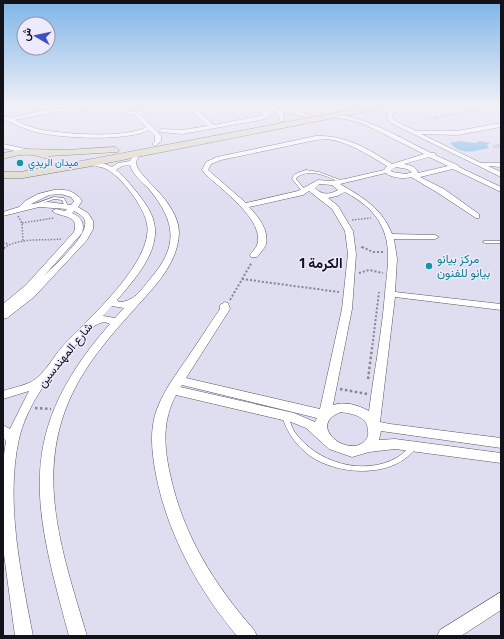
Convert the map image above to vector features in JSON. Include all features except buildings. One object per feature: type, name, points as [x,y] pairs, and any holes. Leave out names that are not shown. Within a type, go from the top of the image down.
[{"type":"main road","points":[[3,156],[33,153],[99,152],[193,136]]},
{"type":"main road","points":[[222,136],[226,137]]},
{"type":"main road","points":[[3,175],[25,174],[92,163],[135,159],[232,136]]},
{"type":"main road","points":[[3,185],[44,166],[48,161],[46,157],[33,153]]},
{"type":"street","points":[[154,136],[157,141],[171,136]]},
{"type":"street","points":[[180,136],[189,137]]},
{"type":"street","points":[[392,136],[501,190]]},
{"type":"street","points":[[406,136],[501,183]]},
{"type":"street","points":[[419,136],[501,175]]},
{"type":"street","points":[[445,148],[449,140],[454,136]]},
{"type":"street","points":[[255,255],[263,237],[259,223],[207,173],[205,170],[208,163],[219,158],[316,138],[330,137],[342,139],[392,167],[413,168],[415,171],[413,175]]},
{"type":"street","points":[[3,146],[33,153]]},
{"type":"street","points":[[342,186],[405,161],[439,152]]},
{"type":"street","points":[[113,169],[120,164],[135,159]]},
{"type":"street","name":"شارع المهندسين","points":[[78,636],[50,531],[45,495],[46,462],[51,432],[58,410],[74,378],[115,325],[164,268],[172,253],[175,239],[174,223],[171,214],[165,203],[135,170],[135,159]]},
{"type":"street","name":"شارع المهندسين","points":[[24,636],[8,539],[5,503],[8,469],[13,439],[26,407],[42,380],[62,354],[111,300],[140,264],[147,250],[151,236],[151,225],[148,212],[118,172],[92,163]]},
{"type":"street","points":[[476,163],[501,165]]},
{"type":"street","points":[[342,186],[395,176],[427,174],[463,164]]},
{"type":"street","points":[[392,167],[395,176]]},
{"type":"street","points":[[413,175],[446,193],[476,216]]},
{"type":"street","points":[[246,209],[304,191],[318,182],[328,182],[340,185],[360,198],[373,209],[386,227],[390,236],[393,256],[391,294],[377,395],[375,424],[376,434],[373,442],[366,447]]},
{"type":"street","points":[[312,186],[312,190],[336,208],[350,231],[352,254],[350,293],[325,415],[321,422],[320,429],[324,436]]},
{"type":"street","points":[[246,209],[320,195],[337,195],[342,191],[342,186]]},
{"type":"street","points":[[3,214],[19,211],[69,211],[77,204],[77,198],[70,193],[50,193],[36,198],[26,204],[19,211]]},
{"type":"street","points":[[3,220],[30,206],[49,205],[86,215],[90,224],[86,236],[3,309]]},
{"type":"street","points":[[3,316],[31,296],[75,238],[80,226],[78,220],[69,211]]},
{"type":"street","points":[[390,236],[435,237]]},
{"type":"street","points":[[391,294],[501,307]]},
{"type":"street","points":[[111,300],[120,306],[136,301]]},
{"type":"street","points":[[225,307],[176,385],[163,409],[158,428],[159,456],[164,485],[174,517],[188,550],[208,584],[234,620],[248,636]]},
{"type":"street","points":[[91,322],[104,318],[110,319],[115,325]]},
{"type":"street","points":[[3,395],[29,387],[42,380]]},
{"type":"street","points":[[176,385],[325,415]]},
{"type":"street","points":[[176,385],[285,416],[310,425],[332,444],[343,449],[355,450],[385,444],[414,446],[501,458]]},
{"type":"street","points":[[325,415],[332,409],[341,407],[351,408],[361,411],[369,416],[375,424],[390,429],[501,443]]},
{"type":"street","points":[[3,430],[13,439]]},
{"type":"street","points":[[446,636],[501,600]]},
{"type":"lane","points":[[304,191],[294,179],[294,176],[303,172],[316,172],[342,186]]},
{"type":"lane","points":[[485,242],[501,242]]},
{"type":"lane","points":[[285,416],[291,432],[302,447],[320,459],[340,466],[363,469],[384,466],[402,458],[414,446]]},
{"type":"path","points":[[19,211],[22,223],[23,242]]},
{"type":"path","points":[[22,223],[69,211]]},
{"type":"path","points":[[352,220],[372,218],[369,214]]},
{"type":"path","points":[[3,243],[10,244],[75,238]]},
{"type":"path","points":[[3,250],[10,244]]},
{"type":"path","points":[[361,247],[373,252],[384,252]]},
{"type":"path","points":[[383,247],[384,257]]},
{"type":"path","points":[[225,307],[255,255]]},
{"type":"path","points":[[358,274],[369,270],[383,273],[383,268]]},
{"type":"path","points":[[242,279],[350,293]]},
{"type":"path","points":[[367,386],[380,288]]},
{"type":"path","points":[[331,387],[377,395]]},
{"type":"path","points":[[26,407],[58,410]]},
{"type":"water","points":[[459,141],[476,143],[479,141],[490,143],[487,145],[489,148],[468,152],[459,150],[450,143]]},
{"type":"place","name":"ميدان الريدي","points":[[20,163]]},
{"type":"place","name":"مركز بيانو بيانو للفنون","points":[[429,266]]},
{"type":"district","name":"الكرمة 1","points":[[321,263]]}]
